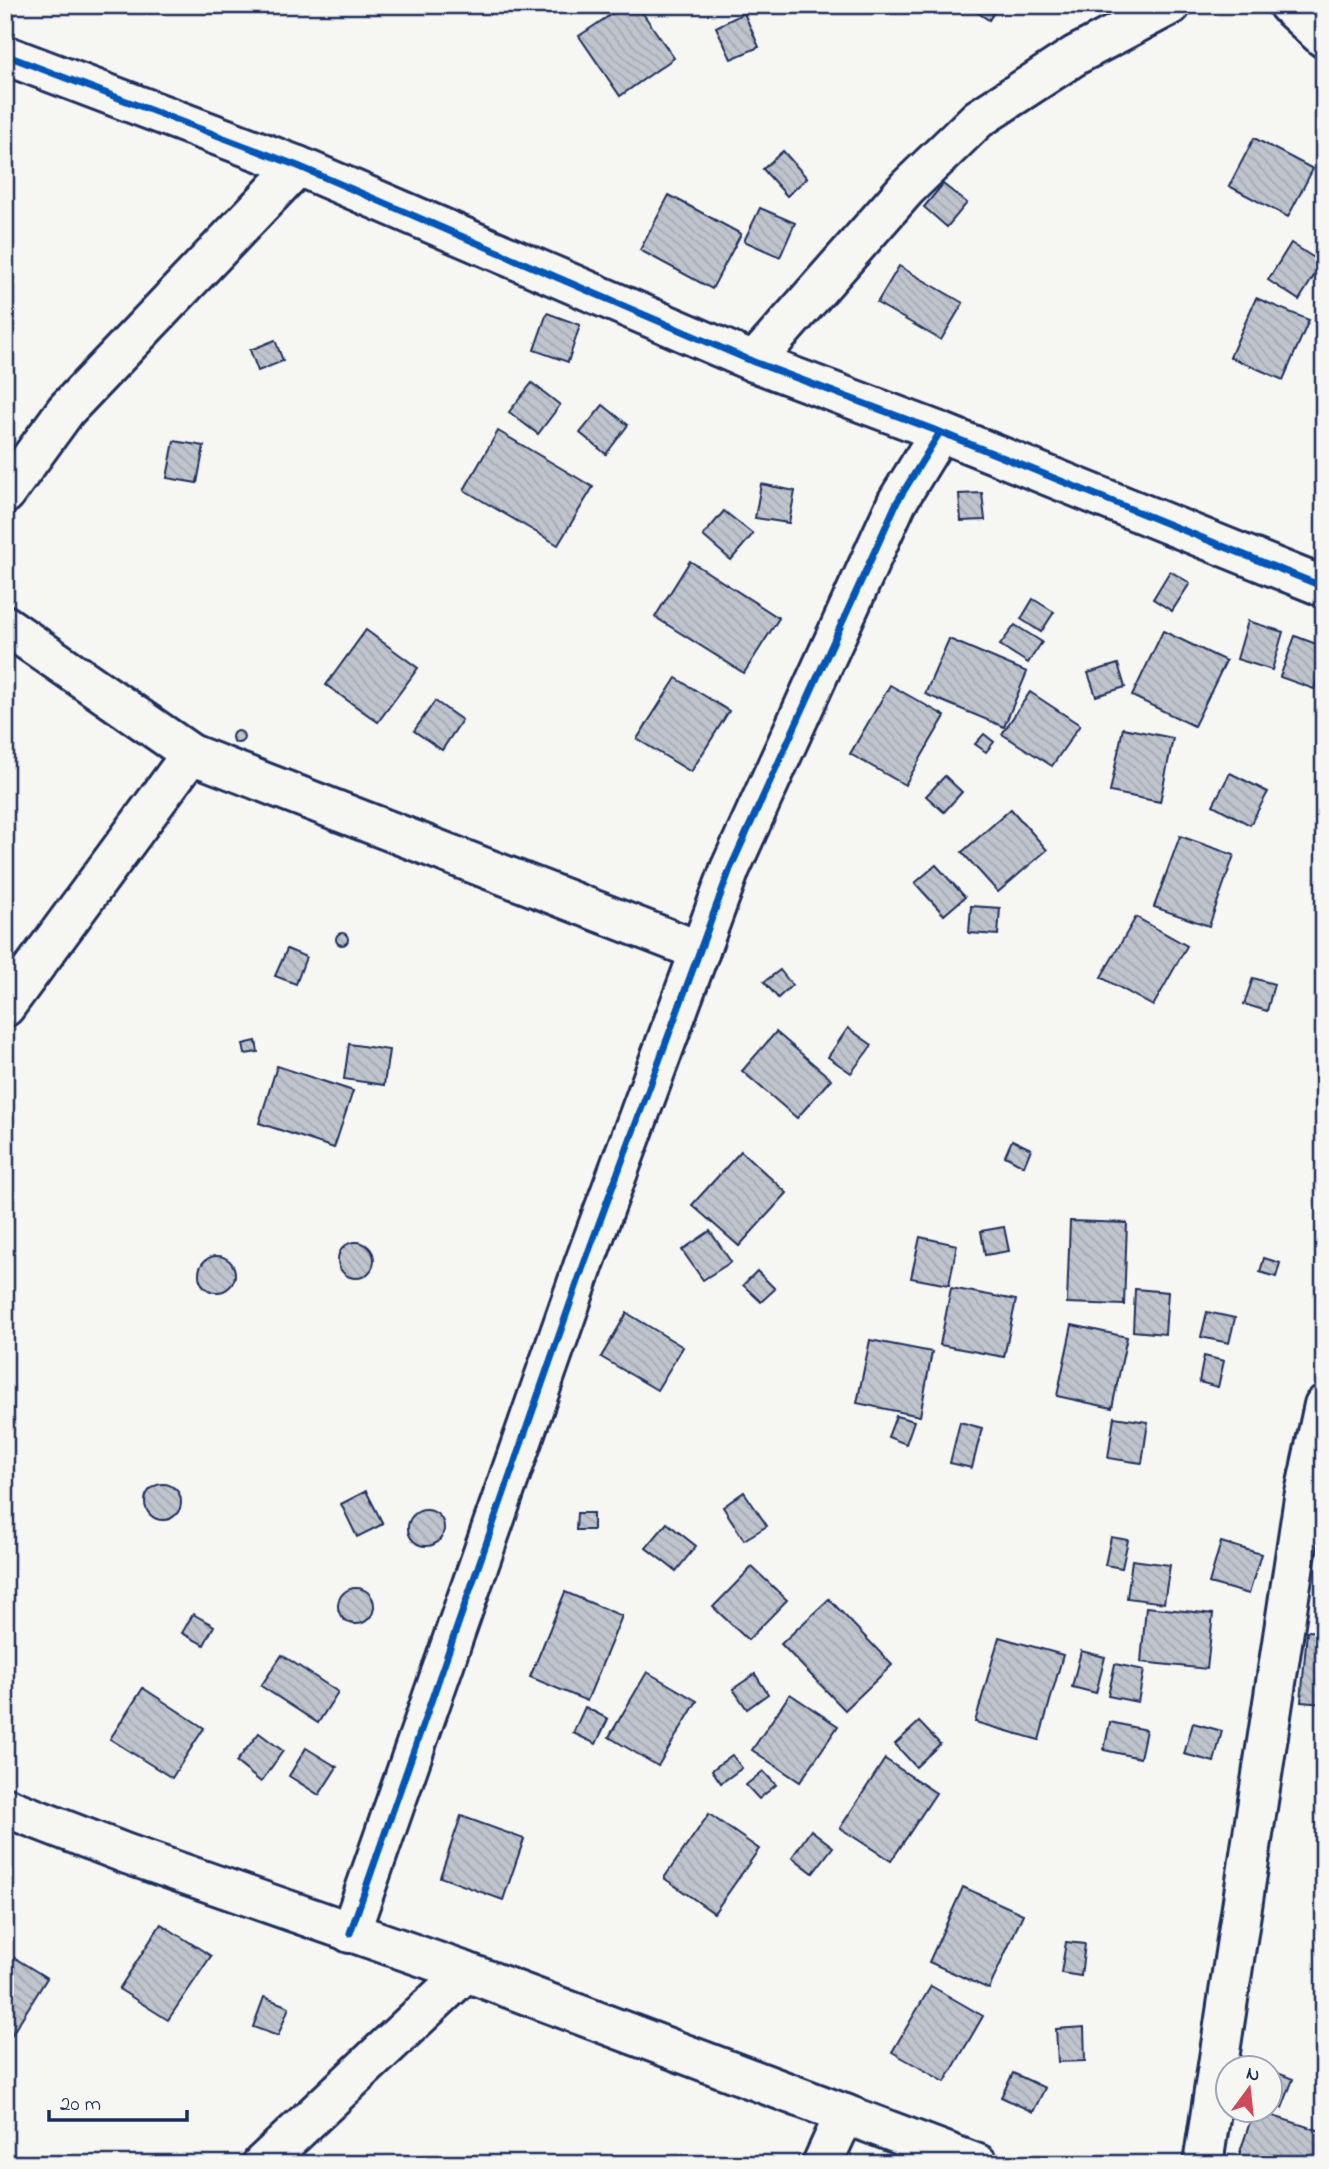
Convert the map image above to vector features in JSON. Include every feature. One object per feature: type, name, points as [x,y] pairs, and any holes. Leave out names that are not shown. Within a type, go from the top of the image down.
[{"type":"street","points":[[754,362],[907,188],[978,119],[1076,55],[1171,5]]},
{"type":"street","points":[[1288,5],[1324,38]]},
{"type":"street","points":[[5,55],[298,166],[754,362],[940,432],[1324,587]]},
{"type":"street","points":[[5,494],[66,410],[298,166]]},
{"type":"street","points":[[350,1933],[584,1264],[730,869],[897,502],[940,432]]},
{"type":"street","points":[[5,625],[191,754],[700,951]]},
{"type":"street","points":[[5,1007],[191,754]]},
{"type":"street","points":[[1203,2164],[1304,1498],[1324,1405]]},
{"type":"street","points":[[5,1807],[127,1854],[466,1972],[978,2164]]},
{"type":"street","points":[[262,2164],[466,1972]]},
{"type":"street","points":[[822,2164],[845,2114]]},
{"type":"building","points":[[625,5],[637,5],[674,58],[620,96],[579,36]]},
{"type":"building","points":[[966,5],[999,5],[989,20]]},
{"type":"building","points":[[744,13],[759,47],[731,59],[716,27]]},
{"type":"building","points":[[1254,138],[1313,169],[1288,217],[1229,186]]},
{"type":"building","points":[[783,151],[807,178],[787,196],[763,169]]},
{"type":"building","points":[[943,184],[967,203],[947,227],[924,207]]},
{"type":"building","points":[[669,195],[741,234],[712,289],[640,250]]},
{"type":"building","points":[[760,208],[795,223],[780,257],[744,241]]},
{"type":"building","points":[[1291,243],[1322,263],[1299,300],[1268,280]]},
{"type":"building","points":[[899,266],[963,303],[941,340],[877,303]]},
{"type":"building","points":[[1256,298],[1309,320],[1283,380],[1230,357]]},
{"type":"building","points":[[547,313],[580,325],[568,362],[534,350]]},
{"type":"building","points":[[275,340],[283,361],[258,371],[250,350]]},
{"type":"building","points":[[532,383],[560,405],[538,434],[509,412]]},
{"type":"building","points":[[603,405],[628,425],[606,454],[580,433]]},
{"type":"building","points":[[498,431],[593,487],[558,545],[464,490]]},
{"type":"building","points":[[174,441],[204,446],[197,483],[167,478]]},
{"type":"building","points":[[761,484],[795,491],[789,523],[755,518]]},
{"type":"building","points":[[982,493],[985,520],[961,521],[959,494]]},
{"type":"building","points":[[724,511],[753,534],[731,560],[703,536]]},
{"type":"building","points":[[690,561],[779,618],[744,673],[655,617]]},
{"type":"building","points":[[1170,571],[1190,583],[1172,611],[1153,599]]},
{"type":"building","points":[[1033,599],[1054,612],[1041,632],[1021,619]]},
{"type":"building","points":[[1248,621],[1283,632],[1272,670],[1237,659]]},
{"type":"building","points":[[1015,625],[1042,642],[1028,663],[1000,645]]},
{"type":"building","points":[[366,630],[418,668],[378,722],[326,685]]},
{"type":"building","points":[[1163,631],[1226,661],[1194,726],[1132,696]]},
{"type":"building","points":[[1295,636],[1324,647],[1324,662],[1314,689],[1280,677]]},
{"type":"building","points":[[949,639],[1027,672],[1004,727],[925,694]]},
{"type":"building","points":[[1118,664],[1125,687],[1096,696],[1088,673]]},
{"type":"building","points":[[676,678],[729,711],[691,772],[637,739]]},
{"type":"building","points":[[890,685],[945,716],[905,785],[850,754]]},
{"type":"building","points":[[1030,692],[1080,725],[1052,766],[1002,734]]},
{"type":"building","points":[[435,701],[462,720],[442,750],[414,731]]},
{"type":"building","points":[[1123,728],[1173,738],[1160,802],[1110,792]]},
{"type":"building","points":[[238,731],[244,737],[238,743],[232,737]]},
{"type":"building","points":[[984,734],[994,742],[986,752],[975,744]]},
{"type":"building","points":[[1230,773],[1268,792],[1250,825],[1213,805]]},
{"type":"building","points":[[945,776],[962,792],[944,812],[926,796]]},
{"type":"building","points":[[1011,809],[1047,850],[998,892],[962,852]]},
{"type":"building","points":[[1180,836],[1234,855],[1209,926],[1154,907]]},
{"type":"building","points":[[936,865],[965,897],[944,915],[915,883]]},
{"type":"building","points":[[971,906],[1000,908],[998,935],[969,933]]},
{"type":"building","points":[[1136,917],[1187,946],[1153,1006],[1101,977]]},
{"type":"building","points":[[342,933],[348,939],[342,945],[336,939]]},
{"type":"building","points":[[287,949],[306,957],[296,984],[275,976]]},
{"type":"building","points":[[780,970],[792,985],[778,998],[764,982]]},
{"type":"building","points":[[1253,978],[1274,984],[1267,1011],[1244,1004]]},
{"type":"building","points":[[848,1028],[872,1045],[851,1073],[828,1057]]},
{"type":"building","points":[[776,1032],[831,1079],[797,1118],[742,1071]]},
{"type":"building","points":[[256,1041],[258,1052],[245,1054],[243,1044]]},
{"type":"building","points":[[349,1044],[389,1050],[384,1085],[344,1079]]},
{"type":"building","points":[[277,1066],[353,1091],[334,1148],[259,1123]]},
{"type":"building","points":[[1012,1140],[1031,1149],[1024,1166],[1005,1156]]},
{"type":"building","points":[[741,1151],[787,1193],[739,1246],[692,1205]]},
{"type":"building","points":[[1070,1221],[1127,1223],[1124,1305],[1067,1303]]},
{"type":"building","points":[[1004,1227],[1009,1251],[985,1255],[981,1231]]},
{"type":"building","points":[[710,1231],[731,1262],[703,1280],[682,1250]]},
{"type":"building","points":[[920,1237],[957,1245],[949,1285],[911,1278]]},
{"type":"building","points":[[356,1242],[369,1247],[374,1260],[369,1273],[356,1278],[343,1273],[338,1260],[343,1247]]},
{"type":"building","points":[[217,1256],[230,1261],[235,1274],[230,1287],[217,1292],[204,1287],[199,1274],[204,1261]]},
{"type":"building","points":[[1264,1258],[1280,1263],[1276,1277],[1260,1272]]},
{"type":"building","points":[[757,1271],[775,1289],[761,1302],[743,1285]]},
{"type":"building","points":[[951,1288],[1016,1300],[1004,1357],[940,1345]]},
{"type":"building","points":[[1135,1289],[1168,1292],[1165,1334],[1133,1331]]},
{"type":"building","points":[[1207,1312],[1235,1318],[1229,1343],[1201,1337]]},
{"type":"building","points":[[627,1313],[683,1347],[657,1390],[601,1357]]},
{"type":"building","points":[[1072,1325],[1127,1337],[1112,1408],[1057,1396]]},
{"type":"building","points":[[870,1340],[932,1352],[920,1416],[857,1403]]},
{"type":"building","points":[[1204,1356],[1224,1361],[1218,1387],[1199,1382]]},
{"type":"building","points":[[896,1416],[914,1421],[906,1444],[888,1437]]},
{"type":"building","points":[[1114,1417],[1148,1422],[1142,1463],[1108,1458]]},
{"type":"building","points":[[960,1422],[982,1428],[972,1468],[950,1463]]},
{"type":"building","points":[[163,1484],[176,1489],[181,1502],[176,1515],[163,1520],[150,1515],[145,1502],[150,1489]]},
{"type":"building","points":[[366,1491],[383,1524],[357,1537],[341,1504]]},
{"type":"building","points":[[744,1492],[767,1526],[744,1540],[723,1507]]},
{"type":"building","points":[[426,1510],[439,1515],[444,1528],[439,1541],[426,1546],[413,1541],[408,1528],[413,1515]]},
{"type":"building","points":[[577,1513],[593,1513],[593,1530],[576,1530]]},
{"type":"building","points":[[667,1523],[696,1546],[676,1571],[646,1548]]},
{"type":"building","points":[[1111,1537],[1128,1540],[1122,1568],[1105,1565]]},
{"type":"building","points":[[1221,1542],[1261,1554],[1249,1594],[1209,1583]]},
{"type":"building","points":[[1132,1560],[1170,1565],[1164,1603],[1127,1598]]},
{"type":"building","points":[[752,1567],[787,1600],[748,1640],[713,1607]]},
{"type":"building","points":[[356,1588],[369,1593],[374,1606],[369,1619],[356,1624],[343,1619],[338,1606],[343,1593]]},
{"type":"building","points":[[565,1592],[622,1616],[587,1701],[530,1677]]},
{"type":"building","points":[[829,1599],[892,1665],[845,1710],[781,1644]]},
{"type":"building","points":[[1146,1607],[1213,1614],[1207,1669],[1141,1662]]},
{"type":"building","points":[[193,1614],[214,1626],[204,1645],[182,1633]]},
{"type":"building","points":[[1307,1631],[1324,1632],[1324,1704],[1301,1702]]},
{"type":"building","points":[[999,1637],[1063,1655],[1039,1740],[975,1722]]},
{"type":"building","points":[[1081,1651],[1105,1657],[1096,1693],[1072,1687]]},
{"type":"building","points":[[282,1655],[338,1692],[318,1723],[261,1686]]},
{"type":"building","points":[[1115,1664],[1144,1670],[1138,1702],[1108,1696]]},
{"type":"building","points":[[647,1672],[697,1701],[658,1766],[609,1737]]},
{"type":"building","points":[[755,1674],[768,1694],[747,1709],[733,1689]]},
{"type":"building","points":[[143,1688],[204,1728],[172,1778],[110,1739]]},
{"type":"building","points":[[790,1694],[838,1726],[800,1782],[752,1750]]},
{"type":"building","points":[[585,1707],[608,1719],[596,1744],[573,1733]]},
{"type":"building","points":[[919,1722],[940,1744],[916,1767],[895,1744]]},
{"type":"building","points":[[1110,1722],[1146,1730],[1140,1758],[1104,1750]]},
{"type":"building","points":[[1193,1723],[1222,1731],[1214,1762],[1184,1754]]},
{"type":"building","points":[[259,1733],[283,1751],[261,1782],[236,1762]]},
{"type":"building","points":[[306,1748],[337,1767],[319,1795],[289,1776]]},
{"type":"building","points":[[732,1755],[742,1768],[721,1783],[712,1770]]},
{"type":"building","points":[[1324,1755],[1324,1790],[1316,1789]]},
{"type":"building","points":[[885,1759],[936,1793],[891,1861],[840,1828]]},
{"type":"building","points":[[763,1771],[776,1785],[759,1799],[746,1785]]},
{"type":"building","points":[[709,1814],[759,1849],[714,1913],[664,1878]]},
{"type":"building","points":[[461,1816],[524,1839],[503,1900],[440,1877]]},
{"type":"building","points":[[811,1830],[833,1847],[813,1873],[792,1857]]},
{"type":"building","points":[[963,1887],[1023,1914],[989,1989],[929,1962]]},
{"type":"building","points":[[161,1924],[211,1956],[168,2020],[119,1989]]},
{"type":"building","points":[[1066,1942],[1085,1944],[1081,1976],[1061,1973]]},
{"type":"building","points":[[5,1952],[47,1978],[7,2042],[5,2041]]},
{"type":"building","points":[[931,1986],[983,2016],[945,2082],[892,2052]]},
{"type":"building","points":[[264,1997],[289,2007],[278,2036],[253,2027]]},
{"type":"building","points":[[1324,2020],[1324,2069],[1314,2067]]},
{"type":"building","points":[[1084,2027],[1085,2061],[1058,2062],[1056,2029]]},
{"type":"building","points":[[1013,2073],[1045,2088],[1033,2112],[1001,2097]]},
{"type":"building","points":[[1284,2075],[1293,2079],[1284,2103]]},
{"type":"building","points":[[1284,2119],[1324,2132],[1324,2148],[1319,2164],[1236,2164],[1249,2124],[1284,2124]]},
{"type":"cycle path","points":[[5,55],[298,166],[754,362],[940,432],[1324,587]]},
{"type":"cycle path","points":[[350,1933],[584,1264],[730,869],[897,502],[940,432]]}]
